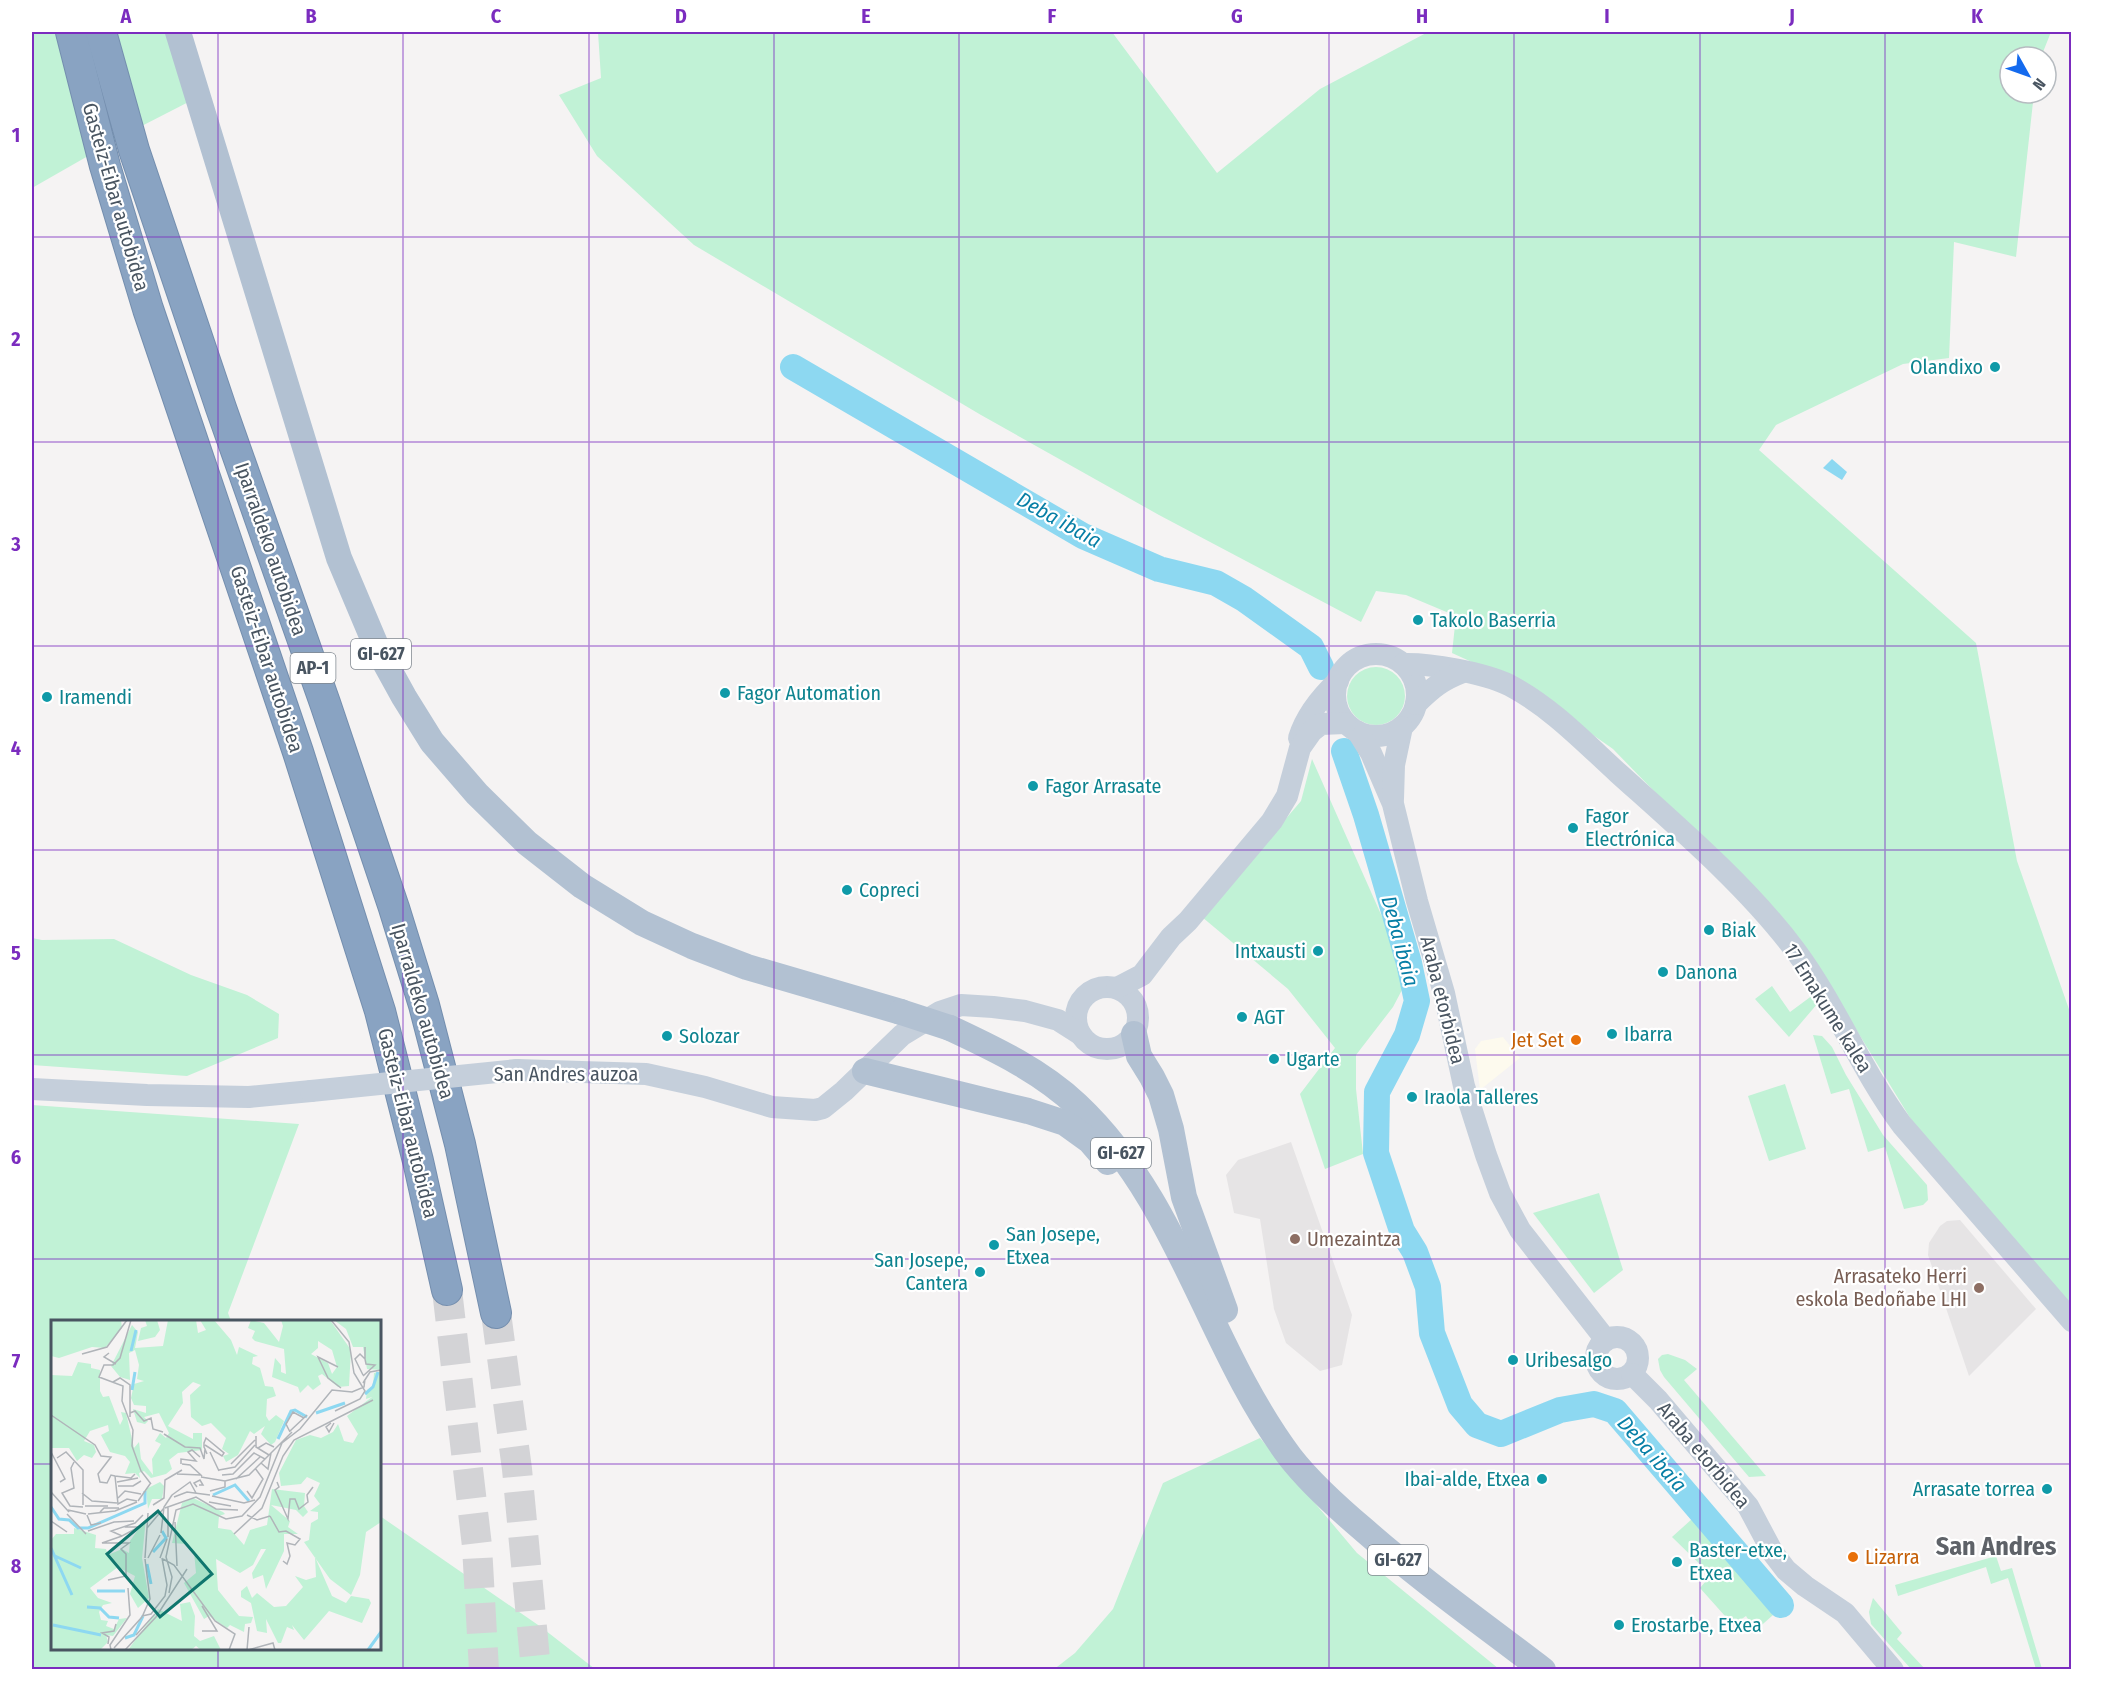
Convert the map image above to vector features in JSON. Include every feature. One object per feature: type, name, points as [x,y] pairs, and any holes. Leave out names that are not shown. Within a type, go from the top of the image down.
[{"type":"highway","name":"Gasteiz-Eibar autobidea","points":[[71,32],[105,166],[148,309],[294,741],[380,1011],[418,1161],[447,1290]]},
{"type":"highway","name":"Iparraldeko autobidea","points":[[101,32],[141,173],[329,714],[424,1005],[460,1144],[496,1313]]},
{"type":"main road","name":"GI-627","points":[[178,32],[339,558],[377,648],[432,742],[477,794],[527,843],[582,886],[642,923],[747,967],[950,1028],[1003,1053],[1040,1076],[1076,1104],[1105,1133],[1130,1164],[1172,1234],[1253,1402],[1292,1460],[1341,1510],[1393,1556],[1543,1670]]},
{"type":"main road","points":[[1134,1034],[1139,1056],[1161,1095],[1171,1129],[1184,1197],[1245,1370],[1271,1431]]},
{"type":"main road","points":[[866,1071],[1028,1111],[1065,1123],[1089,1141],[1121,1177],[1167,1254],[1190,1300],[1222,1341]]},
{"type":"street","points":[[1352,728],[1341,717],[1335,703],[1335,688],[1344,669],[1363,656],[1385,655],[1403,664],[1415,682],[1416,704]]},
{"type":"street","name":"17 Emakume kalea","points":[[1403,664],[1463,672],[1498,681],[1530,697],[1551,712],[1745,893],[1794,949],[1831,1006],[1882,1098],[1902,1125],[2072,1321]]},
{"type":"street","points":[[1136,1008],[1183,935],[1188,921],[1272,821],[1287,796],[1300,748],[1312,731],[1321,724],[1352,728],[1369,736],[1392,733],[1408,721],[1416,704],[1434,686],[1463,672]]},
{"type":"street","points":[[1300,748],[1299,739],[1302,729],[1317,703],[1338,681]]},
{"type":"street","name":"Araba etorbidea","points":[[1393,804],[1394,765],[1402,727]]},
{"type":"street","name":"Araba etorbidea","points":[[1352,728],[1371,753],[1393,804],[1417,901],[1444,993],[1464,1086],[1497,1183],[1520,1230],[1606,1340]]},
{"type":"street","name":"San Andres auzoa","points":[[1025,1011],[1057,1006],[1086,995],[1094,989],[1117,988],[1142,975],[1171,938],[1188,921]]},
{"type":"street","points":[[1117,988],[1130,997],[1136,1008],[1138,1025],[1134,1034]]},
{"type":"street","points":[[1080,1034],[1076,1023],[1076,1012],[1086,995]]},
{"type":"street","name":"San Andres auzoa","points":[[32,1089],[249,1097],[517,1070],[646,1074],[705,1087],[772,1107],[803,1110],[823,1108],[866,1071],[902,1035],[940,1012],[961,1005],[1025,1011],[1058,1020],[1080,1034],[1087,1042],[1107,1049],[1118,1048],[1134,1034]]},
{"type":"street","points":[[1619,1337],[1635,1348],[1638,1361],[1632,1374],[1613,1379],[1601,1373],[1596,1355],[1601,1344],[1606,1340],[1619,1337]]},
{"type":"street","name":"Araba etorbidea","points":[[1632,1374],[1658,1400],[1748,1506],[1773,1553],[1786,1569],[1805,1586],[1845,1613],[1893,1670]]},
{"type":"shaded area","points":[[1503,1037],[1520,1058],[1480,1090],[1475,1049],[1481,1041]]},
{"type":"shaded area","name":"Umezaintza","points":[[1291,1142],[1352,1315],[1342,1365],[1320,1371],[1286,1343],[1274,1309],[1260,1219],[1234,1213],[1226,1175],[1238,1160]]},
{"type":"shaded area","name":"Arrasateko Herri eskola Bedoñabe LHI","points":[[1960,1220],[2036,1309],[1969,1376],[1928,1255],[1929,1243],[1940,1226],[1947,1221]]},
{"type":"green space","points":[[32,32],[177,32],[208,92],[130,132],[32,188]]},
{"type":"green space","points":[[598,32],[1112,32],[1217,173],[1320,89],[1428,32],[2051,32],[2046,45],[1998,45],[1998,105],[2033,105],[2016,257],[1954,242],[1949,358],[1903,364],[1776,425],[1759,450],[1976,643],[2017,861],[2071,1015],[2071,1308],[1920,1134],[1810,954],[1795,936],[1613,749],[1520,684],[1452,653],[1456,616],[1406,595],[1376,591],[1361,622],[1159,515],[981,415],[694,245],[597,156],[559,95],[601,78]]},
{"type":"green space","points":[[1376,667],[1392,672],[1400,680],[1405,696],[1400,712],[1392,720],[1376,725],[1360,720],[1352,712],[1347,696],[1352,680],[1360,672]]},
{"type":"green space","points":[[1312,759],[1395,946],[1403,988],[1393,1007],[1356,1055],[1356,1089],[1363,1154],[1325,1169],[1300,1094],[1335,1048],[1288,989],[1202,917],[1301,801]]},
{"type":"green space","points":[[32,938],[42,940],[114,939],[191,975],[247,995],[279,1014],[278,1038],[187,1076],[32,1065]]},
{"type":"green space","points":[[1772,986],[1790,1012],[1813,995],[1818,1003],[1789,1037],[1755,999]]},
{"type":"green space","points":[[1813,1035],[1822,1036],[1832,1047],[1846,1075],[1883,1135],[1927,1185],[1928,1200],[1923,1205],[1904,1209],[1885,1147],[1868,1152],[1849,1089],[1831,1094]]},
{"type":"green space","points":[[1785,1084],[1806,1149],[1769,1161],[1748,1096]]},
{"type":"green space","points":[[32,1105],[299,1124],[228,1313],[231,1320],[51,1320],[51,1650],[381,1650],[381,1517],[541,1627],[595,1669],[32,1669]]},
{"type":"green space","points":[[1599,1193],[1623,1270],[1594,1293],[1533,1213]]},
{"type":"green space","points":[[1668,1354],[1685,1360],[1697,1369],[1684,1380],[1766,1476],[1749,1477],[1664,1377],[1658,1359]]},
{"type":"green space","points":[[1260,1438],[1357,1553],[1499,1669],[1053,1670],[1075,1653],[1113,1609],[1163,1483]]},
{"type":"green space","points":[[1692,1519],[1773,1615],[1755,1631],[1746,1616],[1733,1625],[1700,1588],[1711,1575],[1672,1537]]},
{"type":"green space","points":[[1996,1556],[2001,1571],[2012,1568],[2042,1669],[2036,1669],[2008,1578],[1991,1584],[1986,1567],[1898,1596],[1895,1585]]},
{"type":"green space","points":[[1873,1598],[1902,1633],[1897,1639],[1925,1669],[1911,1669],[1871,1624],[1869,1612]]},
{"type":"water","points":[[1832,459],[1847,472],[1842,480],[1823,468]]},
{"type":"waterway","name":"Deba ibaia","points":[[793,367],[1083,536],[1159,569],[1216,583],[1244,599],[1311,647],[1321,667]]},
{"type":"waterway","name":"Deba ibaia","points":[[1344,751],[1366,815],[1409,963],[1417,1001],[1407,1035],[1377,1092],[1376,1153],[1402,1231],[1415,1252],[1428,1287],[1432,1333],[1460,1405],[1477,1425],[1501,1434],[1560,1410],[1594,1404],[1615,1411],[1781,1605]]},
{"type":"tunnel","points":[[447,1290],[477,1546],[484,1670]]},
{"type":"tunnel","points":[[496,1313],[517,1469],[536,1670]]},
{"type":"place","name":"Olandixo","points":[[1995,367]]},
{"type":"place","name":"Takolo Baserria","points":[[1418,620]]},
{"type":"place","name":"Fagor Automation","points":[[725,693]]},
{"type":"place","name":"Iramendi","points":[[47,697]]},
{"type":"place","name":"Fagor Arrasate","points":[[1033,786]]},
{"type":"place","name":"Fagor Electrónica","points":[[1573,828]]},
{"type":"place","name":"Copreci","points":[[847,890]]},
{"type":"place","name":"Biak","points":[[1709,930]]},
{"type":"place","name":"Intxausti","points":[[1318,951]]},
{"type":"place","name":"Danona","points":[[1663,972]]},
{"type":"place","name":"AGT","points":[[1242,1017]]},
{"type":"place","name":"Ibarra","points":[[1612,1034]]},
{"type":"place","name":"Solozar","points":[[667,1036]]},
{"type":"place","name":"Jet Set","points":[[1576,1040]]},
{"type":"place","name":"Ugarte","points":[[1274,1059]]},
{"type":"place","name":"Iraola Talleres","points":[[1412,1097]]},
{"type":"place","name":"Umezaintza","points":[[1295,1239]]},
{"type":"place","name":"San Josepe, Etxea","points":[[994,1245]]},
{"type":"place","name":"San Josepe, Cantera","points":[[980,1272]]},
{"type":"place","name":"Arrasateko Herri eskola Bedoñabe LHI","points":[[1979,1288]]},
{"type":"place","name":"Uribesalgo","points":[[1513,1360]]},
{"type":"place","name":"Ibai-alde, Etxea","points":[[1542,1479]]},
{"type":"place","name":"Arrasate torrea","points":[[2047,1489]]},
{"type":"place","name":"Lizarra","points":[[1853,1557]]},
{"type":"place","name":"Baster-etxe, Etxea","points":[[1677,1562]]},
{"type":"place","name":"Erostarbe, Etxea","points":[[1619,1625]]},
{"type":"district","name":"San Andres","points":[[1996,1546]]}]
